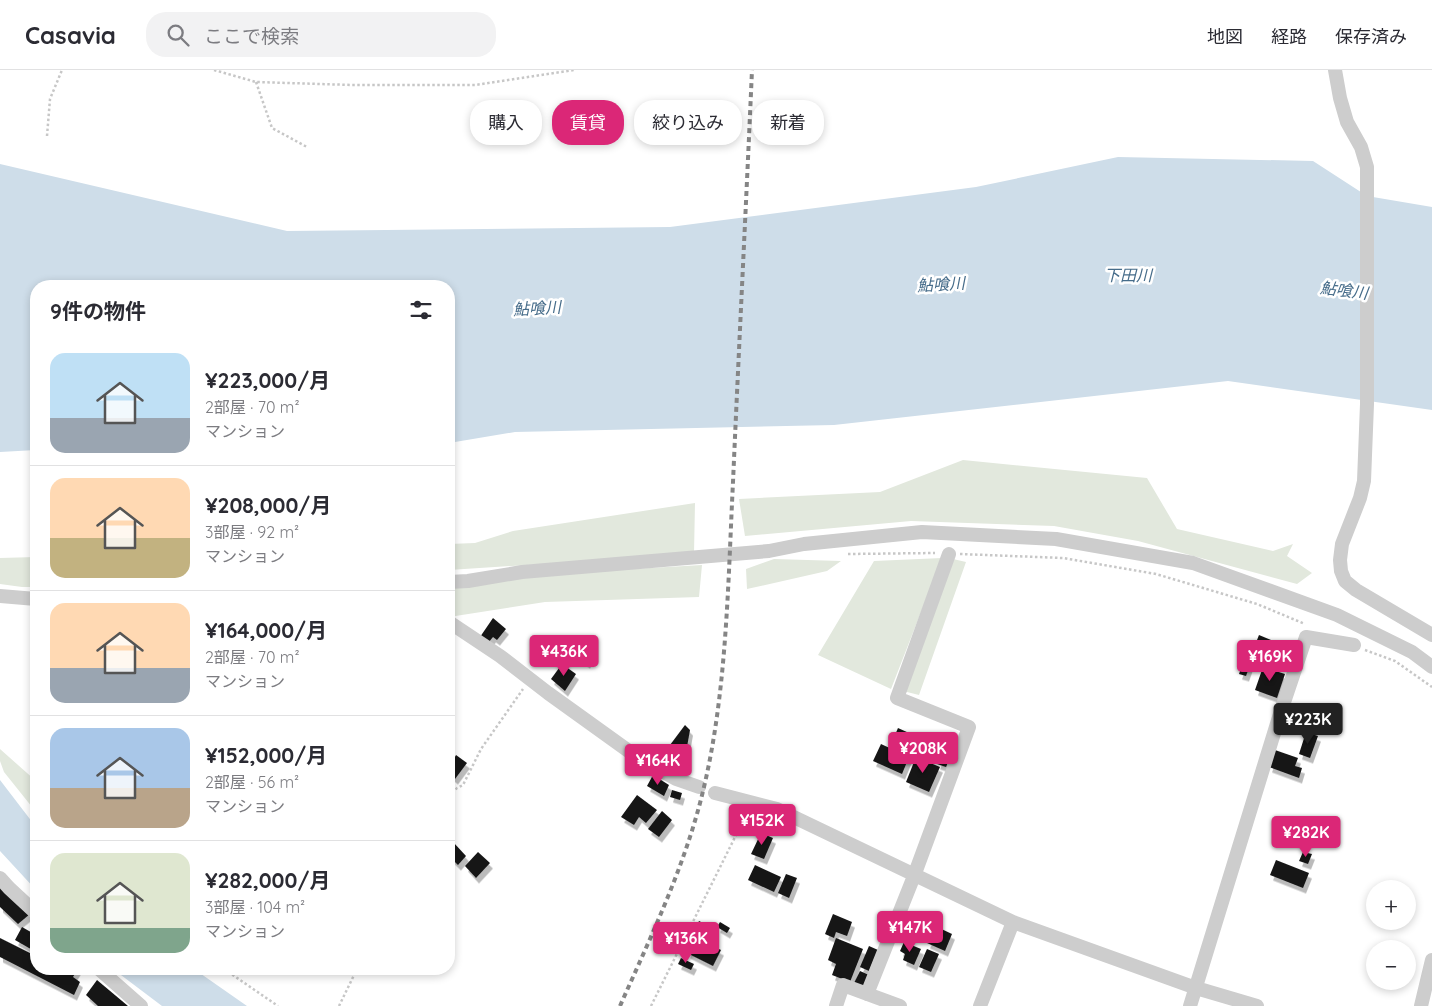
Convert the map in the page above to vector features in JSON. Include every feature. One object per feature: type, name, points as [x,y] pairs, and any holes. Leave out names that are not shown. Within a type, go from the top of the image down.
[{"type":"street","points":[[1335,70],[1347,122],[1361,147],[1367,167],[1367,404],[1364,481],[1360,498],[1342,544],[1341,571],[1345,581],[1356,590],[1432,635]]},
{"type":"street","points":[[455,582],[522,572],[769,551],[804,544],[922,532],[1056,540],[1193,563],[1337,616],[1412,652],[1432,668]]},
{"type":"street","points":[[867,994],[914,876],[969,727],[897,698],[949,554]]},
{"type":"street","points":[[0,596],[30,598]]},
{"type":"street","points":[[455,626],[500,656],[637,757],[676,779],[698,788]]},
{"type":"street","points":[[1190,1006],[1276,726],[1306,637],[1354,646]]},
{"type":"street","points":[[715,793],[777,809],[1013,922],[1196,988],[1257,1006]]},
{"type":"street","points":[[0,878],[30,907]]},
{"type":"street","points":[[980,1006],[1013,922]]},
{"type":"street","points":[[1420,1006],[1432,960]]},
{"type":"street","points":[[107,975],[141,1006]]},
{"type":"street","points":[[836,1006],[843,985],[900,1006]]},
{"type":"path","points":[[46,136],[50,99],[62,70]]},
{"type":"path","points":[[214,70],[256,82],[352,85],[475,85],[574,70]]},
{"type":"path","points":[[256,82],[272,128],[307,147]]},
{"type":"path","points":[[842,554],[949,554],[1063,558],[1156,574],[1257,604],[1310,626]]},
{"type":"path","points":[[1354,646],[1395,661],[1432,687]]},
{"type":"path","points":[[455,790],[463,786],[481,749],[530,679]]},
{"type":"path","points":[[651,1006],[671,962],[752,803]]},
{"type":"path","points":[[233,975],[278,1006]]},
{"type":"path","points":[[339,1006],[354,975]]},
{"type":"shaded area","points":[[963,460],[1147,478],[1177,529],[1273,551],[1293,544],[1287,556],[1312,573],[1297,584],[1138,541],[1054,526],[911,521],[745,536],[739,499],[880,492]]},
{"type":"shaded area","points":[[695,503],[694,554],[455,570],[455,544],[475,543],[513,531]]},
{"type":"shaded area","points":[[30,557],[30,587],[0,584],[0,558]]},
{"type":"shaded area","points":[[942,558],[891,689],[818,655],[874,561]]},
{"type":"shaded area","points":[[774,559],[841,561],[827,571],[747,589],[746,569]]},
{"type":"shaded area","points":[[953,559],[966,562],[919,695],[903,691]]},
{"type":"shaded area","points":[[702,565],[699,597],[545,602],[455,616],[455,585],[563,573]]},
{"type":"shaded area","points":[[0,749],[30,776],[30,804],[4,772],[0,761]]},
{"type":"water","name":"下田川","points":[[1118,157],[1313,161],[1367,196],[1432,207],[1432,410],[1228,381],[834,425],[515,432],[455,442],[455,280],[30,280],[30,450],[0,452],[0,164],[287,231],[670,227],[976,187]]},
{"type":"water","points":[[0,780],[30,819],[30,884],[0,851]]},
{"type":"water","points":[[121,975],[203,975],[247,1006],[162,1006]]},
{"type":"building","points":[[493,618],[506,629],[497,640],[493,637],[488,643],[480,637]]},
{"type":"building","points":[[1259,635],[1271,640],[1263,660],[1251,655]]},
{"type":"building","points":[[574,638],[593,653],[587,663],[567,649]]},
{"type":"building","points":[[1276,641],[1294,648],[1290,658],[1272,651]]},
{"type":"building","points":[[1244,660],[1251,662],[1246,676],[1239,674]]},
{"type":"building","points":[[562,664],[576,674],[565,691],[551,679]]},
{"type":"building","points":[[1263,667],[1285,674],[1277,698],[1255,690]]},
{"type":"building","points":[[1289,704],[1304,710],[1301,718],[1286,712]]},
{"type":"building","points":[[685,725],[690,730],[685,758],[670,745]]},
{"type":"building","points":[[898,728],[909,733],[907,739],[895,735]]},
{"type":"building","points":[[948,732],[957,735],[954,743],[944,740]]},
{"type":"building","points":[[1306,732],[1318,736],[1310,758],[1299,754]]},
{"type":"building","points":[[881,744],[909,757],[902,774],[873,761]]},
{"type":"building","points":[[669,748],[677,755],[669,765],[661,760]]},
{"type":"building","points":[[1275,750],[1298,758],[1295,766],[1302,768],[1299,778],[1269,767]]},
{"type":"building","points":[[456,755],[467,763],[455,779]]},
{"type":"building","points":[[916,757],[940,767],[929,792],[906,782]]},
{"type":"building","points":[[940,757],[949,760],[946,767],[937,764]]},
{"type":"building","points":[[653,775],[669,785],[664,796],[647,786]]},
{"type":"building","points":[[672,790],[682,793],[680,800],[670,797]]},
{"type":"building","points":[[637,795],[657,810],[646,823],[639,817],[634,825],[621,817]]},
{"type":"building","points":[[662,811],[672,820],[659,837],[648,829]]},
{"type":"building","points":[[761,833],[773,838],[764,859],[751,854]]},
{"type":"building","points":[[455,844],[466,856],[458,865],[455,862]]},
{"type":"building","points":[[478,852],[490,863],[476,878],[465,866]]},
{"type":"building","points":[[1303,852],[1312,854],[1308,864],[1299,861]]},
{"type":"building","points":[[1276,860],[1309,873],[1303,888],[1270,875]]},
{"type":"building","points":[[755,865],[781,877],[774,892],[748,880]]},
{"type":"building","points":[[786,874],[797,878],[789,898],[778,893]]},
{"type":"building","points":[[0,885],[30,914],[18,924],[0,907]]},
{"type":"building","points":[[833,914],[852,922],[847,936],[836,932],[834,938],[825,934]]},
{"type":"building","points":[[699,921],[705,924],[699,936],[693,932]]},
{"type":"building","points":[[720,922],[730,928],[727,933],[717,927]]},
{"type":"building","points":[[935,926],[952,934],[945,951],[927,943]]},
{"type":"building","points":[[22,927],[30,932],[30,949],[15,940]]},
{"type":"building","points":[[695,937],[721,950],[713,966],[687,953]]},
{"type":"building","points":[[0,938],[30,953],[30,972],[0,957]]},
{"type":"building","points":[[836,938],[863,949],[850,982],[832,975],[836,964],[828,960]]},
{"type":"building","points":[[904,942],[921,949],[914,965],[903,960],[905,954],[900,951]]},
{"type":"building","points":[[869,946],[878,950],[869,971],[860,967]]},
{"type":"building","points":[[927,949],[939,954],[931,972],[919,967]]},
{"type":"building","points":[[681,958],[694,964],[691,970],[678,964]]},
{"type":"building","points":[[860,971],[869,975],[864,987],[854,983]]},
{"type":"building","points":[[35,975],[74,975],[73,977],[80,982],[74,995]]},
{"type":"building","points":[[97,980],[128,1006],[98,1006],[86,995]]},
{"type":"railway","points":[[620,1006],[656,925],[688,844],[704,787],[718,712],[728,597],[752,70]]},
{"type":"water label","name":"鮎喰川","points":[[941,284]]},
{"type":"water label","name":"鮎喰川","points":[[1344,290]]},
{"type":"water label","name":"鮎喰川","points":[[537,308]]}]
